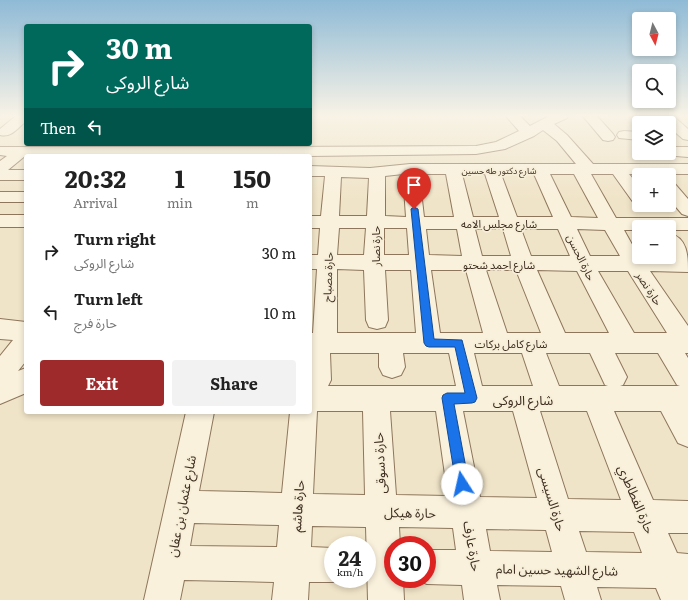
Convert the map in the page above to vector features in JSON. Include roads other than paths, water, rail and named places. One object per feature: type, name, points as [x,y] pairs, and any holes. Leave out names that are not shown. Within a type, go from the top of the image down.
[{"type":"street","points":[[0,152],[279,154],[476,150],[500,146],[507,143]]},
{"type":"street","name":"حارة نصر","points":[[566,143],[585,170],[611,223],[632,260]]},
{"type":"street","points":[[0,170],[20,152]]},
{"type":"street","points":[[676,152],[688,152]]},
{"type":"street","points":[[410,169],[429,343]]},
{"type":"street","name":"شارع دكتور طه حسين","points":[[312,171],[377,172],[410,169],[632,171]]},
{"type":"street","points":[[453,170],[474,264],[498,343]]},
{"type":"street","points":[[492,170],[524,264],[557,343]]},
{"type":"street","name":"حارة الحسن","points":[[540,170],[584,264],[627,343]]},
{"type":"street","points":[[618,170],[632,189]]},
{"type":"street","name":"حارة مصباح","points":[[314,389],[318,346],[315,343],[325,337],[319,262],[320,222],[333,172]]},
{"type":"street","name":"حارة نصار","points":[[377,172],[374,263],[377,320]]},
{"type":"street","points":[[0,175],[24,175]]},
{"type":"street","points":[[676,196],[688,210]]},
{"type":"street","points":[[0,197],[24,197]]},
{"type":"street","name":"شارع مجلس الامه","points":[[320,222],[611,223],[632,226]]},
{"type":"street","name":"شارع مجلس الامه","points":[[676,227],[688,224]]},
{"type":"street","points":[[676,248],[688,264]]},
{"type":"street","name":"شارع احمد شحتو","points":[[319,262],[420,264],[632,264]]},
{"type":"street","name":"حارة نصر","points":[[634,264],[680,343],[681,392],[688,433]]},
{"type":"street","name":"شارع احمد شحتو","points":[[676,264],[688,264]]},
{"type":"street","points":[[0,329],[24,332]]},
{"type":"street","name":"شارع كامل بركات","points":[[315,343],[680,343]]},
{"type":"street","points":[[390,343],[392,367]]},
{"type":"street","name":"حارة عارف","points":[[459,343],[459,398],[467,513],[480,584]]},
{"type":"street","name":"حارة السيسى","points":[[530,343],[537,399],[558,514],[579,585]]},
{"type":"street","points":[[597,343],[614,377]]},
{"type":"street","points":[[0,375],[24,345]]},
{"type":"street","points":[[0,392],[24,381]]},
{"type":"street","name":"شارع الروكى","points":[[314,389],[376,398],[595,399],[681,392]]},
{"type":"street","name":"حارة دسوقى","points":[[376,398],[381,511],[381,566],[386,600]]},
{"type":"street","name":"حارة الفطاطري","points":[[595,399],[644,516],[678,581]]},
{"type":"street","name":"شارع عثمان بن عفان","points":[[162,600],[200,414]]},
{"type":"street","name":"حارة هاشم","points":[[290,600],[304,414]]},
{"type":"street","name":"حارة هيكل","points":[[181,507],[688,517]]},
{"type":"street","points":[[170,563],[324,565]]},
{"type":"street","name":"شارع الشهيد حسين امام","points":[[436,570],[480,584],[579,585],[678,581]]}]
